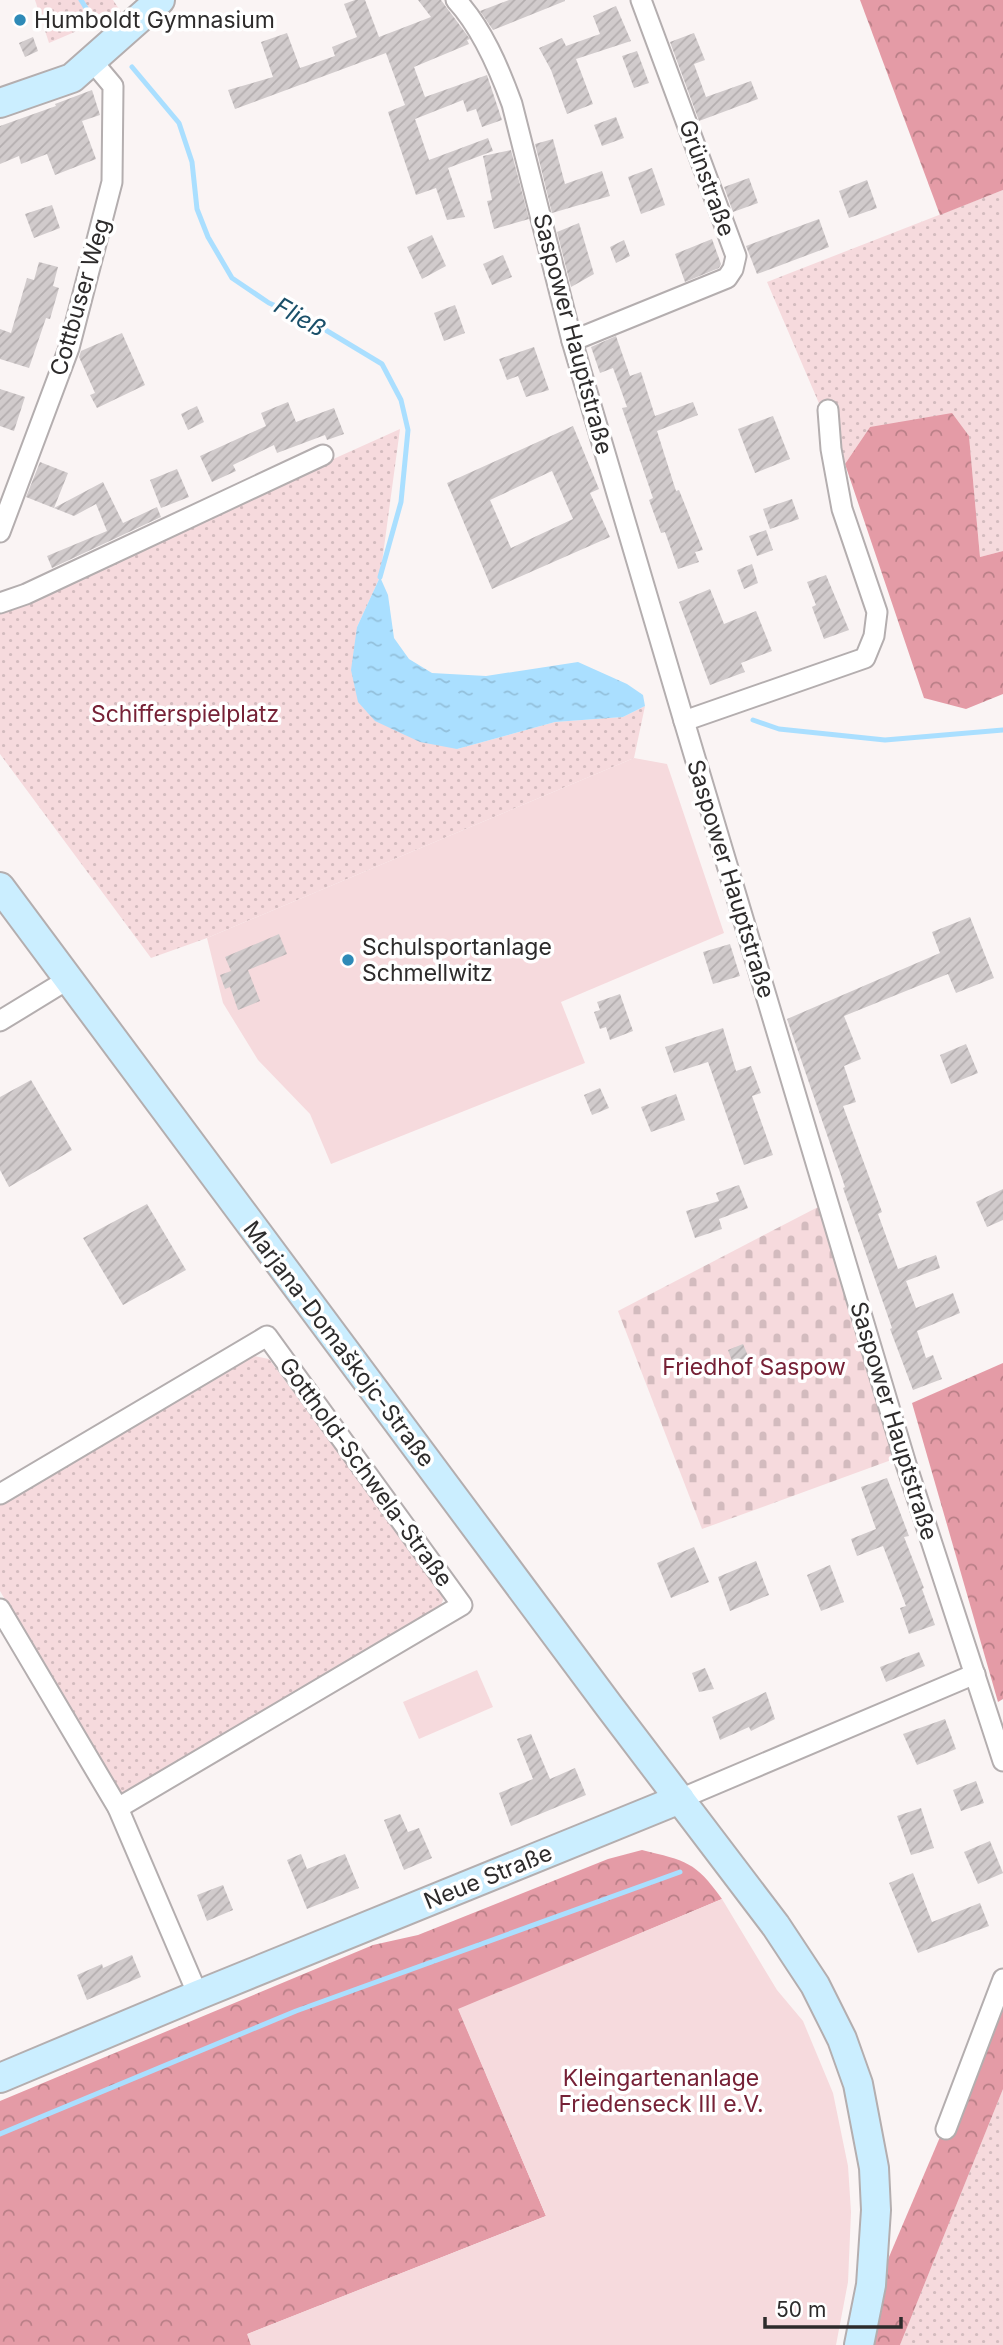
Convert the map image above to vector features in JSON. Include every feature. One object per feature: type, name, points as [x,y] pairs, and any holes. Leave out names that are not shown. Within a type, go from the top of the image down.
[{"type":"street","points":[[0,103],[72,78],[160,0]]},
{"type":"street","name":"Saspower Hauptstraße","points":[[456,0],[466,10],[487,47],[512,104],[572,341],[684,721],[906,1464],[1003,1761]]},
{"type":"street","name":"Grünstraße","points":[[572,341],[727,278],[733,269],[736,256],[642,0]]},
{"type":"street","name":"Cottbuser Weg","points":[[0,532],[69,348],[112,182],[113,86],[92,61]]},
{"type":"street","points":[[684,721],[866,658],[874,636],[877,612],[842,509],[831,449],[828,410]]},
{"type":"street","points":[[0,603],[26,594],[323,455]]},
{"type":"street","name":"Marjana-Domaškojc-Straße","points":[[0,887],[776,1926],[815,1985],[842,2039],[858,2084],[874,2168],[876,2210],[871,2285],[859,2345]]},
{"type":"street","points":[[0,1021],[67,980]]},
{"type":"street","name":"Gotthold-Schwela-Straße","points":[[0,1494],[267,1336],[461,1605],[118,1808]]},
{"type":"street","points":[[1,1612],[118,1808],[198,1994]]},
{"type":"street","name":"Neue Straße","points":[[0,2078],[198,1994],[680,1799],[975,1674]]},
{"type":"street","points":[[946,2129],[1003,1979]]},
{"type":"green space","points":[[35,0],[113,0],[121,12],[49,43]]},
{"type":"green space","points":[[860,0],[1003,0],[1003,190],[940,215]]},
{"type":"green space","points":[[1003,190],[1003,551],[980,557],[969,436],[870,427],[845,464],[767,282]]},
{"type":"green space","points":[[952,413],[969,436],[980,557],[1003,551],[1003,694],[966,709],[924,698],[845,464],[870,427]]},
{"type":"green space","name":"Schifferspielplatz","points":[[400,429],[380,577],[357,627],[457,749],[555,722],[623,717],[645,706],[634,758],[207,938],[151,958],[0,754],[0,609]]},
{"type":"green space","name":"Schulsportanlage Schmellwitz","points":[[634,758],[667,764],[724,933],[561,1002],[585,1063],[331,1164],[310,1114],[258,1060],[223,1003],[207,938]]},
{"type":"green space","name":"Friedhof Saspow","points":[[818,1207],[894,1459],[702,1529],[618,1311]]},
{"type":"green space","points":[[249,1355],[269,1359],[441,1590],[443,1600],[438,1612],[121,1799],[0,1591],[0,1502]]},
{"type":"green space","points":[[1003,1363],[1003,1699],[998,1702],[912,1403]]},
{"type":"green space","points":[[477,1670],[493,1707],[419,1739],[403,1702]]},
{"type":"green space","points":[[642,1850],[688,1864],[704,1877],[722,1899],[459,2010],[546,2216],[248,2334],[251,2345],[0,2345],[0,2101],[373,1945],[418,1935],[608,1859]]},
{"type":"green space","name":"Kleingartenanlage Friedenseck III e.V.","points":[[722,1899],[777,1990],[803,2021],[833,2093],[848,2166],[851,2212],[848,2282],[836,2345],[251,2345],[247,2334],[546,2216],[458,2009]]},
{"type":"green space","points":[[1003,1989],[1003,2089],[900,2345],[865,2345],[883,2271]]},
{"type":"green space","points":[[1003,2089],[1003,2345],[900,2345]]},
{"type":"water","points":[[380,577],[388,595],[394,638],[409,659],[432,673],[486,676],[578,662],[627,684],[643,695],[645,706],[623,717],[555,722],[457,749],[420,742],[375,721],[358,702],[351,670],[357,627]]},
{"type":"building","points":[[365,0],[379,37],[431,17],[418,0],[441,0],[470,39],[467,40],[469,44],[414,67],[425,97],[487,75],[502,120],[482,127],[476,109],[467,112],[463,100],[415,119],[429,160],[488,138],[493,151],[448,168],[465,217],[447,220],[436,188],[416,195],[388,112],[405,105],[386,53],[235,109],[228,90],[273,77],[261,42],[287,33],[300,68],[335,56],[332,47],[357,37],[344,4]]},
{"type":"building","points":[[509,0],[565,1],[493,30],[480,11]]},
{"type":"building","points":[[616,6],[631,41],[576,59],[593,104],[567,114],[551,70],[539,48],[562,38],[566,46],[600,34],[593,16]]},
{"type":"building","points":[[694,33],[705,60],[694,64],[706,97],[751,81],[758,99],[699,121],[670,42]]},
{"type":"building","points":[[33,37],[38,51],[25,57],[19,43]]},
{"type":"building","points":[[637,51],[649,83],[634,88],[622,56]]},
{"type":"building","points":[[92,90],[100,115],[82,121],[96,159],[55,175],[47,154],[21,164],[19,156],[0,164],[0,126]]},
{"type":"building","points":[[616,117],[624,138],[602,146],[594,125]]},
{"type":"building","points":[[553,139],[565,184],[602,171],[610,196],[552,213],[535,144]]},
{"type":"building","points":[[511,150],[529,219],[494,229],[487,201],[492,200],[483,156]]},
{"type":"building","points":[[652,168],[665,205],[641,214],[628,177]]},
{"type":"building","points":[[749,178],[758,203],[733,212],[724,187]]},
{"type":"building","points":[[867,180],[877,208],[849,218],[839,191]]},
{"type":"building","points":[[52,205],[60,228],[34,238],[25,214]]},
{"type":"building","points":[[819,219],[829,247],[757,274],[746,246]]},
{"type":"building","points":[[579,223],[594,274],[571,287],[557,232]]},
{"type":"building","points":[[432,235],[446,266],[422,279],[407,247]]},
{"type":"building","points":[[712,239],[721,264],[719,268],[685,282],[675,254]]},
{"type":"building","points":[[624,240],[630,256],[616,263],[610,247]]},
{"type":"building","points":[[503,255],[512,277],[492,285],[483,264]]},
{"type":"building","points":[[39,262],[58,267],[53,286],[59,288],[50,319],[46,318],[29,368],[0,359],[0,329],[11,333],[27,278],[34,280]]},
{"type":"building","points":[[455,305],[465,333],[444,341],[434,313]]},
{"type":"building","points":[[122,333],[145,385],[97,408],[90,395],[95,393],[79,357],[81,351]]},
{"type":"building","points":[[616,336],[630,376],[641,372],[655,416],[693,402],[698,415],[657,431],[676,491],[679,490],[703,550],[695,552],[699,562],[678,569],[665,532],[661,533],[649,500],[653,498],[622,408],[627,407],[613,368],[600,373],[591,347]]},
{"type":"building","points":[[534,347],[549,390],[526,397],[518,376],[507,380],[499,359]]},
{"type":"building","points":[[0,389],[25,397],[14,431],[0,426]]},
{"type":"building","points":[[288,402],[296,422],[334,408],[344,434],[327,440],[325,435],[277,453],[274,445],[233,465],[236,471],[212,482],[200,456],[266,426],[261,413]]},
{"type":"building","points":[[197,406],[204,422],[188,430],[181,414]]},
{"type":"building","points":[[773,416],[790,459],[755,473],[738,429]]},
{"type":"building","points":[[573,426],[599,489],[590,493],[610,537],[492,589],[447,483]],"holes":[[[552,471],[573,519],[511,548],[490,500]]]},
{"type":"building","points":[[40,462],[68,473],[54,508],[103,482],[123,523],[157,507],[161,517],[52,568],[47,556],[107,531],[96,504],[74,516],[26,497]]},
{"type":"building","points":[[177,469],[189,497],[161,508],[150,480]]},
{"type":"building","points":[[792,499],[799,519],[770,529],[763,509]]},
{"type":"building","points":[[766,530],[773,550],[757,556],[749,536]]},
{"type":"building","points":[[752,564],[758,583],[744,589],[737,570]]},
{"type":"building","points":[[826,575],[849,630],[824,639],[812,607],[816,605],[807,582]]},
{"type":"building","points":[[710,589],[724,624],[756,611],[772,651],[741,663],[745,672],[710,685],[679,602]]},
{"type":"building","points":[[970,917],[994,978],[956,993],[948,974],[844,1016],[861,1059],[844,1066],[856,1102],[843,1106],[882,1212],[878,1214],[898,1269],[936,1255],[940,1268],[906,1281],[916,1308],[953,1293],[960,1313],[917,1331],[926,1358],[933,1355],[942,1379],[913,1390],[890,1329],[892,1328],[787,1019],[940,953],[932,932]]},
{"type":"building","points":[[279,934],[287,954],[248,970],[260,1001],[238,1010],[230,987],[225,989],[220,975],[231,971],[225,957]]},
{"type":"building","points":[[730,944],[740,976],[713,984],[703,952]]},
{"type":"building","points":[[620,994],[633,1031],[610,1040],[606,1027],[600,1029],[594,1012],[600,1010],[597,1002]]},
{"type":"building","points":[[723,1028],[736,1071],[751,1066],[761,1093],[752,1096],[773,1155],[744,1165],[708,1062],[674,1073],[665,1047]]},
{"type":"building","points":[[966,1044],[978,1073],[951,1084],[940,1055]]},
{"type":"building","points":[[31,1080],[72,1150],[9,1187],[0,1170],[0,1097]]},
{"type":"building","points":[[600,1088],[609,1108],[592,1115],[584,1095]]},
{"type":"building","points":[[676,1094],[685,1120],[651,1132],[641,1107]]},
{"type":"building","points":[[739,1185],[748,1208],[719,1219],[722,1229],[695,1238],[686,1211],[719,1201],[716,1193]]},
{"type":"building","points":[[1003,1189],[1003,1220],[987,1227],[976,1202]]},
{"type":"building","points":[[147,1204],[186,1270],[123,1305],[83,1238]]},
{"type":"building","points":[[743,1344],[751,1363],[735,1369],[728,1350]]},
{"type":"building","points":[[887,1478],[909,1536],[904,1537],[935,1625],[909,1634],[900,1608],[906,1606],[883,1546],[857,1556],[851,1539],[876,1529],[861,1487]]},
{"type":"building","points":[[694,1547],[709,1582],[671,1598],[657,1563]]},
{"type":"building","points":[[756,1561],[769,1595],[730,1611],[718,1577]]},
{"type":"building","points":[[830,1565],[844,1602],[821,1611],[807,1575]]},
{"type":"building","points":[[919,1652],[925,1666],[886,1682],[880,1667]]},
{"type":"building","points":[[705,1668],[714,1689],[699,1692],[692,1673]]},
{"type":"building","points":[[766,1692],[775,1719],[751,1731],[749,1727],[720,1740],[712,1717]]},
{"type":"building","points":[[945,1719],[956,1749],[917,1765],[903,1734]]},
{"type":"building","points":[[531,1734],[550,1779],[575,1768],[586,1795],[511,1826],[499,1793],[533,1779],[517,1739]]},
{"type":"building","points":[[976,1781],[984,1803],[961,1811],[953,1790]]},
{"type":"building","points":[[921,1808],[934,1848],[911,1855],[897,1816]]},
{"type":"building","points":[[400,1814],[408,1832],[419,1828],[432,1858],[404,1870],[384,1820]]},
{"type":"building","points":[[990,1841],[1003,1873],[978,1884],[964,1852]]},
{"type":"building","points":[[301,1854],[307,1869],[345,1854],[359,1888],[307,1909],[287,1860]]},
{"type":"building","points":[[913,1873],[932,1922],[980,1903],[989,1926],[918,1953],[889,1883]]},
{"type":"building","points":[[223,1885],[233,1910],[207,1921],[197,1895]]},
{"type":"building","points":[[132,1955],[141,1977],[87,2000],[77,1975],[102,1964],[103,1968]]},
{"type":"waterway","name":"Fließ","points":[[81,0],[97,26]]},
{"type":"waterway","name":"Fließ","points":[[132,67],[179,123],[192,162],[197,209],[208,237],[232,278],[269,303],[309,320],[382,364],[401,400],[408,430],[401,502],[380,577]]},
{"type":"waterway","points":[[753,720],[779,729],[885,740],[1003,730]]},
{"type":"waterway","points":[[0,2134],[296,2011],[680,1872]]},
{"type":"place","name":"Humboldt Gymnasium","points":[[20,20]]},
{"type":"place","name":"Schulsportanlage Schmellwitz","points":[[348,960]]}]
